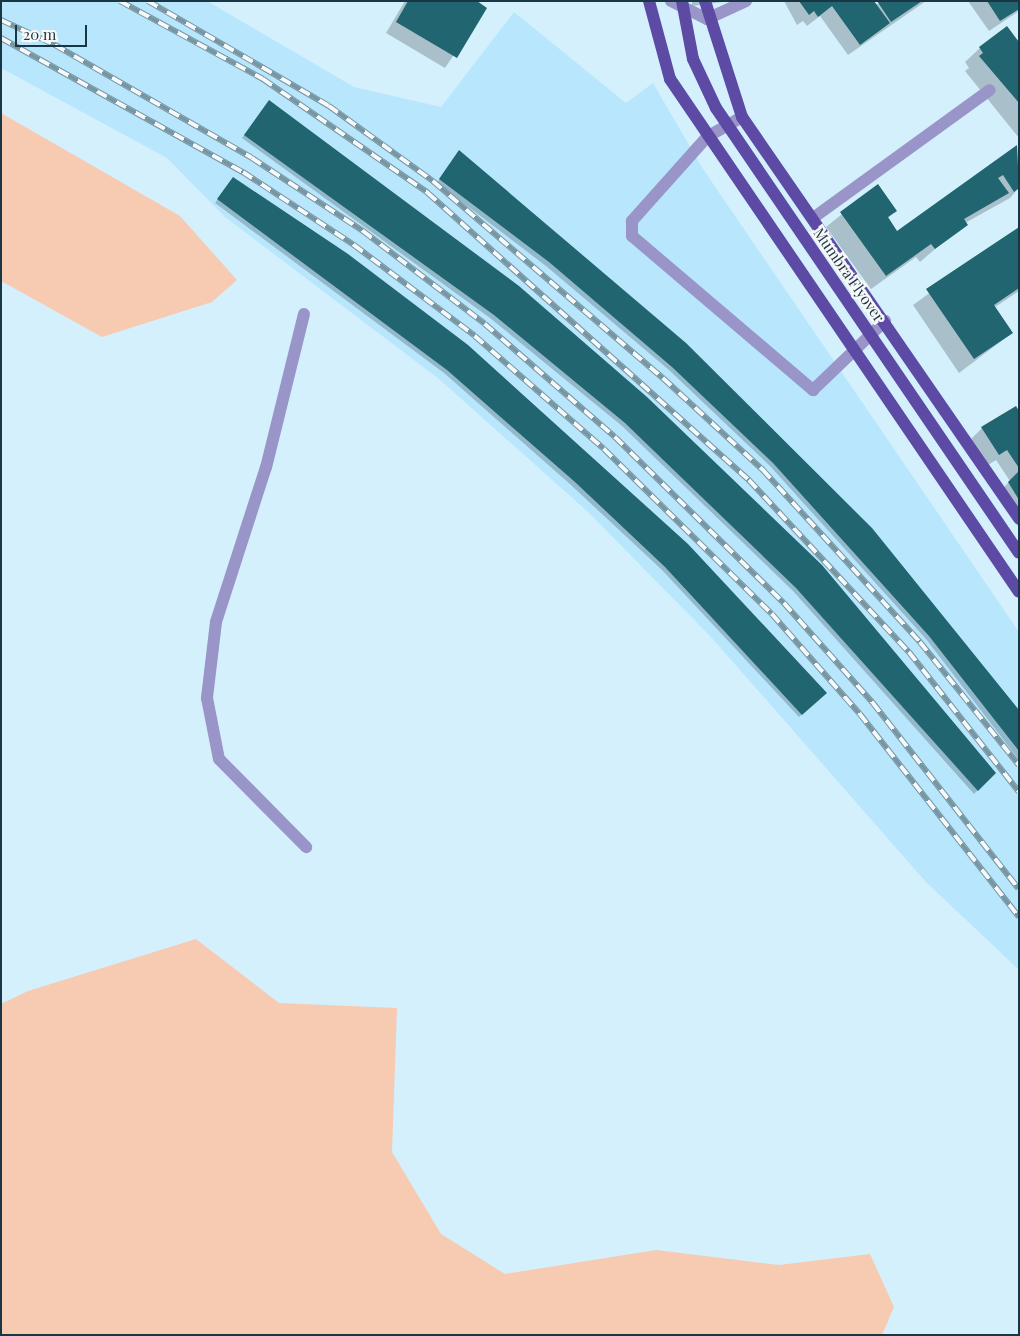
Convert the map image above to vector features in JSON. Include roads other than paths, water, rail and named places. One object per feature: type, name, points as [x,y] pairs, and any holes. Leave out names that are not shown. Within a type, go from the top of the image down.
[{"type":"main road","points":[[649,1],[670,79],[851,351],[1019,592]]},
{"type":"main road","name":"Mumbra Flyover","points":[[682,1],[693,59],[716,108],[1019,553]]},
{"type":"main road","points":[[704,1],[707,19],[742,117],[1019,519]]},
{"type":"street","points":[[671,1],[707,19],[746,1]]},
{"type":"street","points":[[813,218],[990,90]]},
{"type":"street","points":[[742,117],[707,137],[632,221],[632,236],[813,390],[884,321]]},
{"type":"street","points":[[304,314],[266,467],[216,622],[207,698],[219,759],[306,847]]},
{"type":"railway","points":[[120,1],[263,79],[428,193],[749,480],[909,652],[1019,792]]},
{"type":"railway","points":[[148,1],[329,106],[433,181],[663,378],[763,470],[920,642],[1019,765]]},
{"type":"railway","points":[[1,20],[55,45],[252,158],[363,231],[485,324],[615,437],[784,603],[873,703],[1019,889]]},
{"type":"railway","points":[[1,38],[243,172],[354,245],[475,336],[604,449],[772,614],[860,714],[1019,917]]}]
